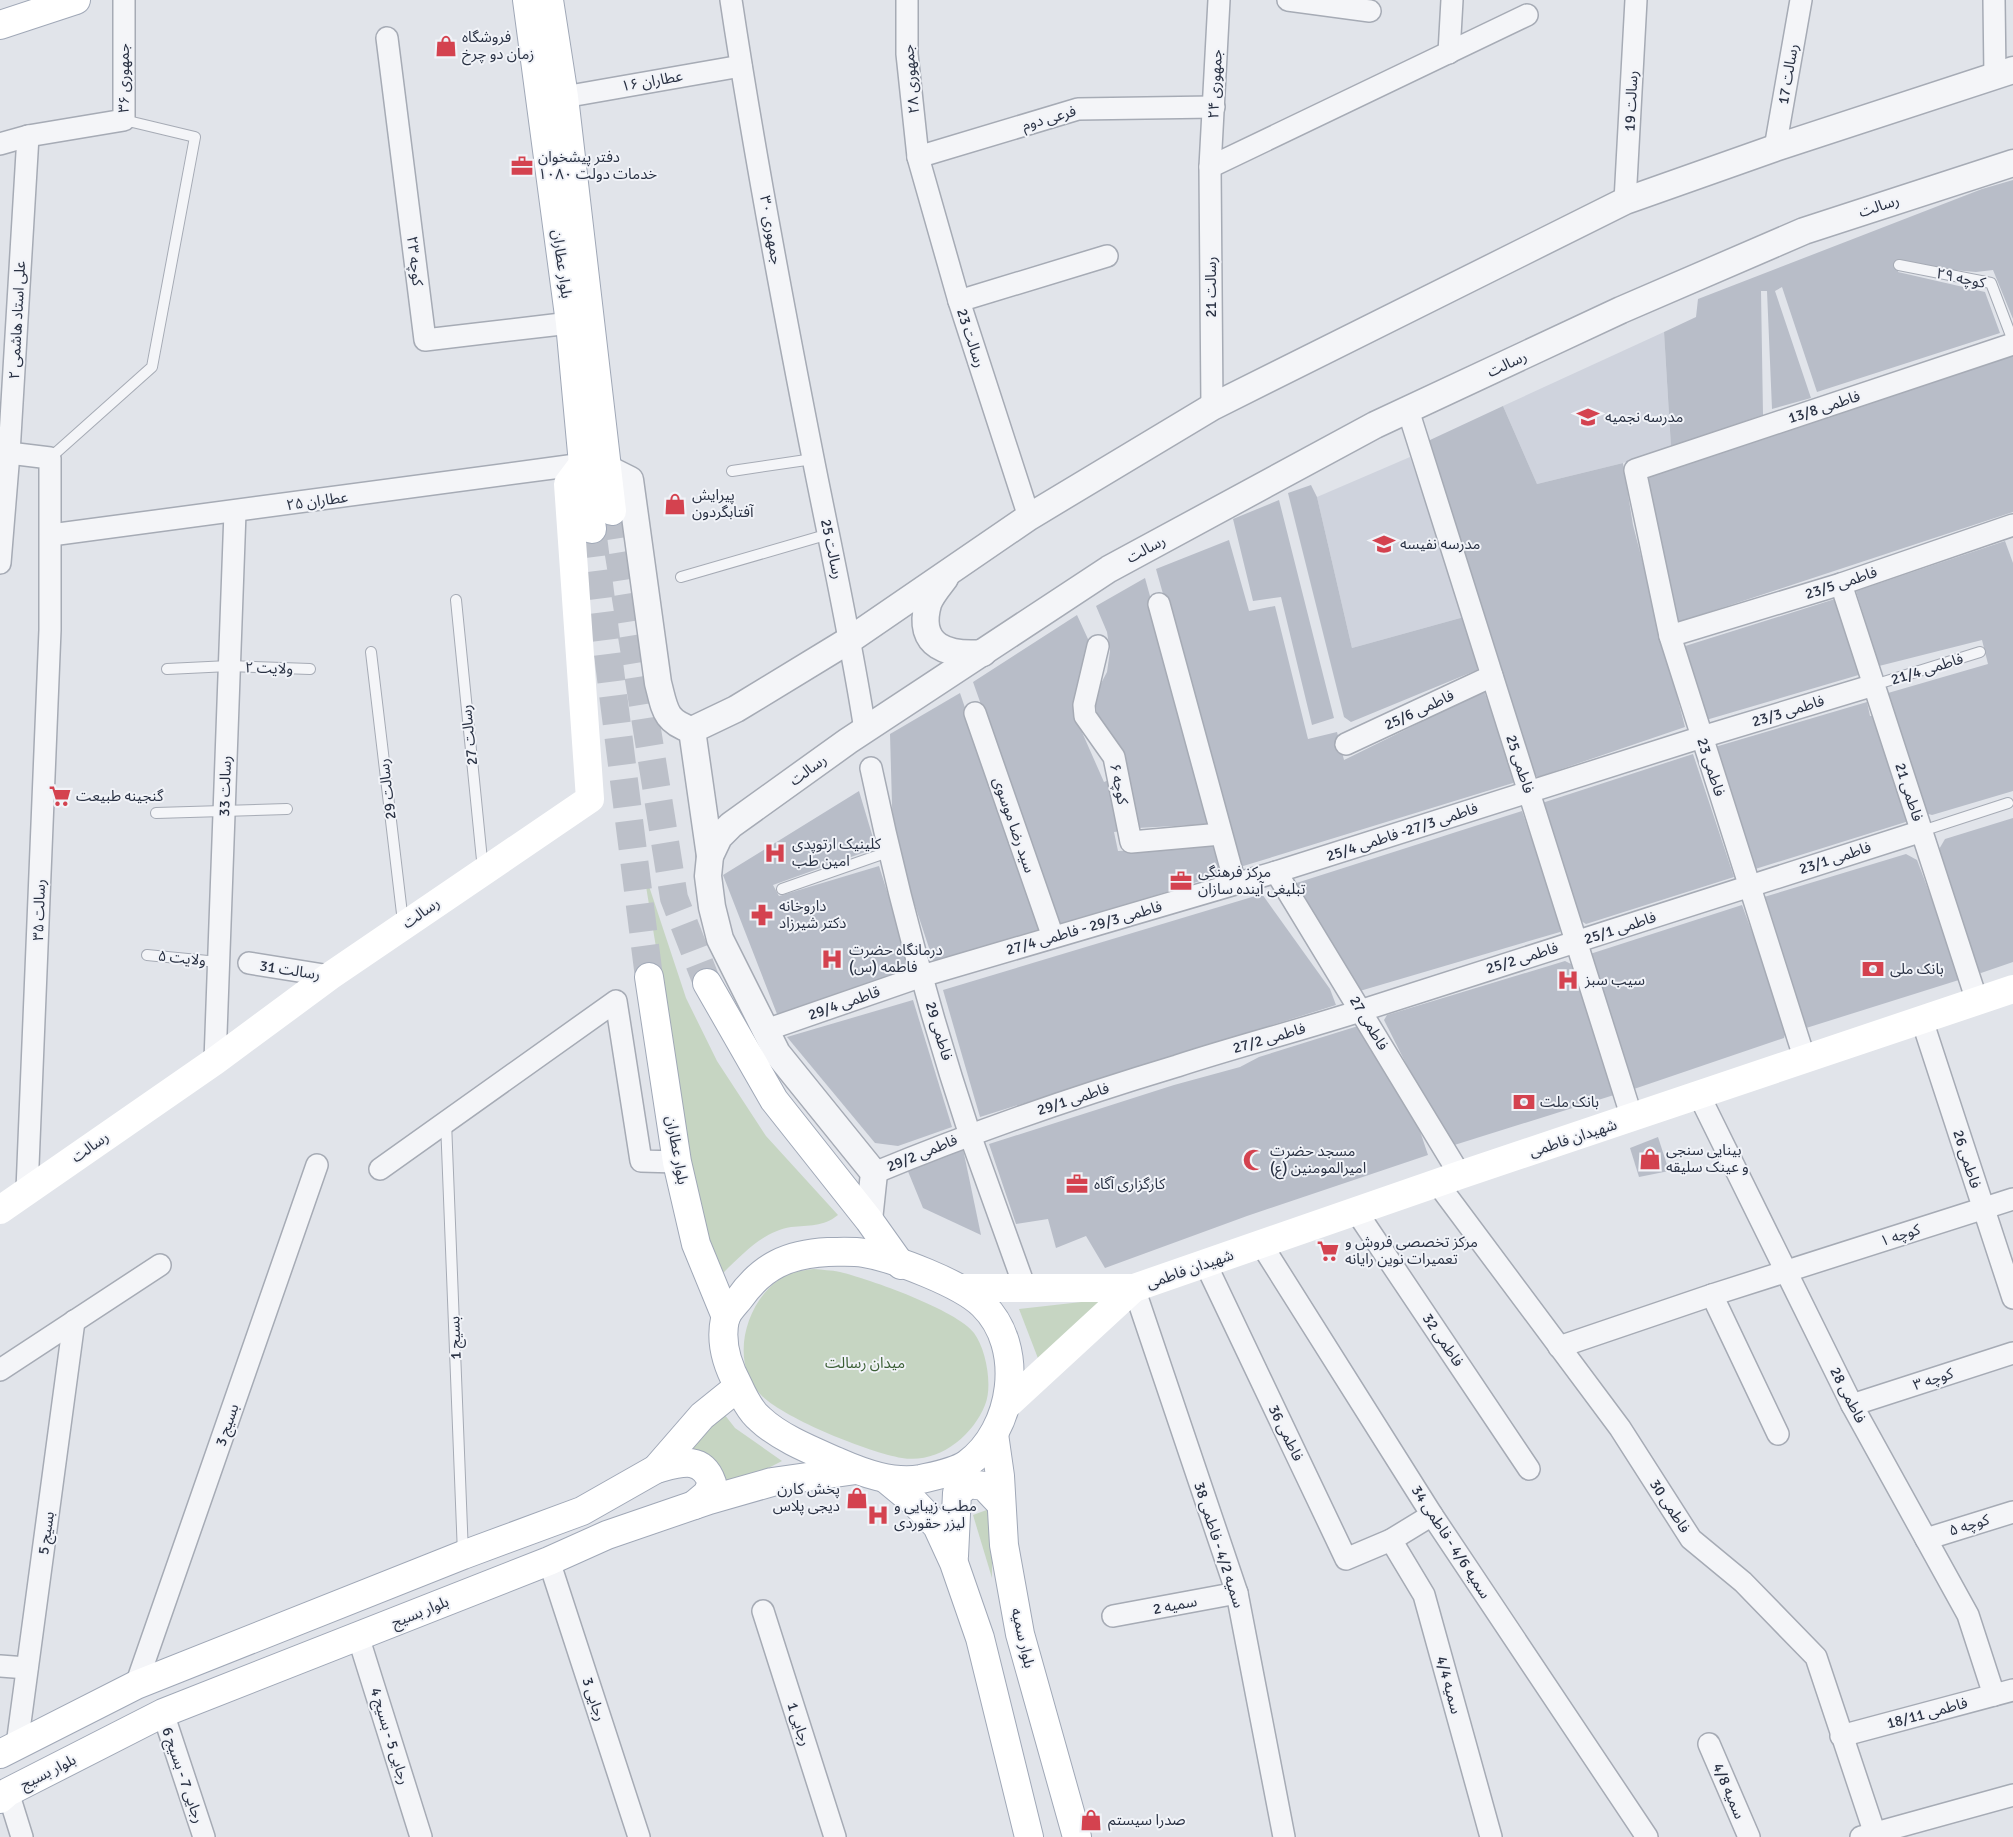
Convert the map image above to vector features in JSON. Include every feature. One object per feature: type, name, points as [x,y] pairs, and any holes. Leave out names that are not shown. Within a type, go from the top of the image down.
[{"type":"main road","points":[[0,25],[76,0]]},
{"type":"main road","name":"بلوار عطاران","points":[[527,0],[570,323],[602,520]]},
{"type":"main road","name":"بلوار عطاران","points":[[549,0],[564,97],[594,466]]},
{"type":"main road","name":"رسالت","points":[[0,1210],[215,1061],[330,976],[590,799],[568,484],[594,466]]},
{"type":"main road","name":"بلوار عطاران","points":[[649,977],[677,1162],[696,1244],[726,1317]]},
{"type":"main road","points":[[707,983],[774,1100],[869,1220],[901,1265]]},
{"type":"main road","name":"شهیدان فاطمی","points":[[1134,1288],[2013,989]]},
{"type":"main road","points":[[802,1253],[864,1253],[901,1265],[961,1288],[984,1305],[998,1326],[1006,1350],[1009,1373],[1006,1406],[994,1434],[978,1454],[965,1465],[919,1479],[886,1478],[856,1470],[806,1448],[759,1419],[738,1387],[726,1362],[726,1317],[749,1284],[775,1264],[802,1253]]},
{"type":"main road","points":[[961,1288],[1134,1288]]},
{"type":"main road","points":[[1006,1406],[1134,1288]]},
{"type":"main road","points":[[656,1469],[702,1416],[738,1387]]},
{"type":"main road","name":"بلوار سمیه","points":[[994,1434],[1004,1544],[1020,1634],[1077,1837]]},
{"type":"main road","points":[[9,1750],[136,1685],[463,1555],[582,1511],[656,1469],[681,1462],[693,1463],[708,1472],[712,1483],[707,1494],[694,1505]]},
{"type":"main road","name":"بلوار بسیج","points":[[4,1795],[163,1713],[549,1560],[606,1535],[694,1505],[772,1482],[856,1470]]},
{"type":"main road","points":[[886,1478],[915,1503],[937,1526],[954,1563],[980,1638],[1029,1837]]},
{"type":"main road","points":[[954,1563],[957,1493],[969,1484],[984,1486],[1001,1504]]},
{"type":"street","name":"جمهوری ۳۶","points":[[0,144],[28,136],[124,120],[124,0]]},
{"type":"street","name":"جمهوری ۳۰","points":[[731,0],[741,66],[813,459]]},
{"type":"street","name":"جمهوری ۲۸","points":[[907,0],[907,54],[918,157]]},
{"type":"street","name":"جمهوری ۲۴","points":[[1210,167],[1219,0]]},
{"type":"street","points":[[1288,0],[1370,11]]},
{"type":"street","points":[[1449,53],[1452,0]]},
{"type":"street","name":"رسالت 19","points":[[1625,201],[1636,0]]},
{"type":"street","name":"رسالت 17","points":[[1775,148],[1801,0]]},
{"type":"street","points":[[594,466],[630,480],[658,683],[666,714],[677,725],[692,730],[736,709],[851,639],[1029,517],[1212,407],[1625,201],[1775,148],[2004,73],[1994,0]]},
{"type":"street","points":[[1210,167],[1527,15]]},
{"type":"street","name":"کوچه ۲۳","points":[[387,38],[426,340],[570,323]]},
{"type":"street","name":"عطاران ۱۶","points":[[564,97],[741,66]]},
{"type":"street","name":"فرعی دوم","points":[[918,157],[1078,109],[1214,107]]},
{"type":"street","name":"علی استاد هاشمی ۲","points":[[0,563],[9,453],[28,136]]},
{"type":"street","name":"رسالت 23","points":[[918,157],[958,301],[1029,517]]},
{"type":"street","name":"رسالت","points":[[874,1173],[777,1052],[750,1002],[720,939],[712,907],[708,876],[710,856],[719,837],[731,825],[865,730],[1109,568],[1376,425],[1621,310],[1804,230],[2013,163]]},
{"type":"street","name":"رسالت 21","points":[[1210,167],[1212,407]]},
{"type":"street","points":[[958,301],[1107,256]]},
{"type":"street","name":"فاطمی 13/8","points":[[1635,470],[2013,343]]},
{"type":"street","name":"فاطمی 25","points":[[1408,410],[1632,1118]]},
{"type":"street","points":[[9,453],[50,458]]},
{"type":"street","name":"رسالت ۳۵","points":[[28,1190],[50,630],[50,458]]},
{"type":"street","name":"رسالت 25","points":[[813,459],[851,639],[865,730]]},
{"type":"street","name":"عطاران ۲۵","points":[[51,535],[594,466]]},
{"type":"street","name":"فاطمی 23","points":[[1635,470],[1670,636],[1805,1060]]},
{"type":"street","name":"رسالت 33","points":[[215,1061],[235,512]]},
{"type":"street","name":"فاطمی 23/5","points":[[1670,636],[1841,584],[2013,526]]},
{"type":"street","points":[[948,573],[928,603],[926,620],[929,636],[943,650],[962,655],[983,653]]},
{"type":"street","name":"فاطمی 21","points":[[1841,584],[1977,1001]]},
{"type":"street","points":[[1160,604],[1235,883]]},
{"type":"street","name":"کوچه ۶","points":[[1098,646],[1084,705],[1085,716],[1114,757],[1131,842],[1221,834]]},
{"type":"street","name":"فاطمی 25/6","points":[[1346,744],[1492,676]]},
{"type":"street","name":"فاطمی 23/3","points":[[1614,764],[1874,685]]},
{"type":"street","name":"سید رضا موسوی","points":[[975,713],[1053,937]]},
{"type":"street","points":[[692,730],[710,856]]},
{"type":"street","name":"فاطمی 27/3- فاطمی 25/4","points":[[1276,872],[1614,764]]},
{"type":"street","name":"فاطمی 29","points":[[871,768],[888,852],[922,976],[970,1134],[1025,1288]]},
{"type":"street","name":"فاطمی 23/1","points":[[1664,913],[1922,831]]},
{"type":"street","name":"فاطمی 29/3 - فاطمی 27/4","points":[[922,976],[1276,872]]},
{"type":"street","name":"فاطمی 27","points":[[1276,872],[1362,1011],[1449,1180]]},
{"type":"street","name":"فاطمی 25/1","points":[[1577,942],[1664,913]]},
{"type":"street","name":"فاطمی 25/2","points":[[1362,1011],[1468,975],[1577,942]]},
{"type":"street","name":"رسالت 31","points":[[249,964],[330,976]]},
{"type":"street","name":"قاطمی 29/4","points":[[766,1030],[922,976]]},
{"type":"street","points":[[380,1169],[616,1001],[641,1161],[677,1162]]},
{"type":"street","name":"فاطمی 27/2","points":[[1176,1066],[1362,1011]]},
{"type":"street","name":"فاطمی 26","points":[[1922,1020],[2013,1298]]},
{"type":"street","name":"فاطمی 29/1","points":[[970,1134],[1176,1066]]},
{"type":"street","name":"فاطمی 28","points":[[1699,1095],[1852,1405],[1968,1615],[2003,1692]]},
{"type":"street","name":"فاطمی 29/2","points":[[874,1173],[970,1134]]},
{"type":"street","name":"بسیج 3","points":[[136,1685],[317,1165]]},
{"type":"street","points":[[869,1220],[874,1173]]},
{"type":"street","name":"فاطمی 30","points":[[1449,1180],[1559,1347],[1620,1428],[1690,1539],[1743,1582],[1816,1657],[1870,1836]]},
{"type":"street","name":"کوچه ۱","points":[[1559,1347],[2013,1199]]},
{"type":"street","name":"فاطمی 32","points":[[1356,1211],[1529,1469]]},
{"type":"street","name":"سمیه 4/6 - فاطمی 34","points":[[1263,1243],[1265,1250],[1432,1515],[1647,1837]]},
{"type":"street","name":"فاطمی 36","points":[[1207,1262],[1210,1273],[1346,1559],[1391,1540]]},
{"type":"street","points":[[0,1370],[160,1265]]},
{"type":"street","name":"سمیه 4/2 - فاطمی 38","points":[[1134,1288],[1237,1593],[1284,1837]]},
{"type":"street","points":[[1712,1296],[1778,1434]]},
{"type":"street","name":"بسیج 5","points":[[9,1750],[27,1668],[74,1321]]},
{"type":"street","name":"کوچه ۳","points":[[1852,1405],[2013,1353]]},
{"type":"street","name":"کوچه ۵","points":[[1926,1538],[2013,1512]]},
{"type":"street","points":[[1391,1540],[1432,1515]]},
{"type":"street","name":"سمیه 4/4","points":[[1391,1540],[1424,1595],[1491,1837]]},
{"type":"street","name":"رجایی 3","points":[[549,1560],[639,1837]]},
{"type":"street","name":"سمیه 2","points":[[1113,1616],[1237,1593]]},
{"type":"street","name":"رجایی 1","points":[[763,1611],[835,1837]]},
{"type":"street","name":"رجایی 5 - بسیج 4","points":[[358,1636],[421,1837]]},
{"type":"street","points":[[0,1666],[27,1668]]},
{"type":"street","name":"فاطمی 18/11","points":[[1841,1736],[2003,1692]]},
{"type":"street","name":"رجایی 7 - بسیج 6","points":[[163,1713],[204,1837]]},
{"type":"street","name":"سمیه 4/8","points":[[1709,1744],[1749,1837]]},
{"type":"street","points":[[4,1795],[22,1837]]},
{"type":"street","points":[[1870,1836],[2013,1795]]},
{"type":"lane","points":[[50,458],[152,367],[195,136],[124,120]]},
{"type":"lane","name":"کوچه ۲۹","points":[[1900,265],[1991,283],[2013,343]]},
{"type":"lane","points":[[732,471],[813,459]]},
{"type":"lane","points":[[681,577],[829,534]]},
{"type":"lane","name":"رسالت 27","points":[[456,600],[483,871]]},
{"type":"lane","name":"رسالت 29","points":[[371,652],[403,926]]},
{"type":"lane","name":"فاطمی 21/4","points":[[1874,685],[1980,652]]},
{"type":"lane","name":"ولایت ۲","points":[[167,669],[229,666],[310,669]]},
{"type":"lane","points":[[1922,831],[2008,803]]},
{"type":"lane","points":[[156,813],[287,809]]},
{"type":"lane","points":[[782,889],[888,852]]},
{"type":"lane","name":"ولایت ۵","points":[[147,955],[218,962]]},
{"type":"lane","name":"بسیج 1","points":[[446,1122],[463,1555]]},
{"type":"shaded area","name":"مدرسه نجمیه","points":[[1664,332],[1671,447],[1623,463],[1537,484],[1503,406]]},
{"type":"shaded area","name":"مدرسه نفیسه","points":[[1410,457],[1464,617],[1352,648],[1317,497]]},
{"type":"green space","points":[[643,868],[686,998],[717,1061],[766,1136],[838,1215],[821,1224],[791,1227],[771,1234],[753,1245],[722,1274],[705,1246]]},
{"type":"green space","name":"میدان رسالت","points":[[814,1269],[837,1271],[912,1296],[950,1315],[965,1324],[974,1333],[985,1358],[988,1388],[985,1405],[979,1417],[963,1437],[952,1446],[928,1457],[915,1459],[887,1455],[849,1442],[807,1424],[788,1414],[761,1395],[750,1380],[745,1364],[744,1346],[753,1310],[763,1295],[776,1282],[791,1273]]},
{"type":"green space","points":[[1108,1299],[1039,1361],[1019,1309]]},
{"type":"green space","points":[[721,1410],[735,1428],[782,1461],[753,1476],[722,1486],[688,1452]]},
{"type":"green space","points":[[992,1508],[992,1578],[973,1515]]},
{"type":"building","points":[[2013,180],[2013,319],[1993,270],[1976,272],[1941,269],[1901,261],[1898,272],[1985,292],[2000,333],[1817,392],[1782,287],[1775,291],[1811,398],[1772,409],[1767,291],[1761,291],[1763,415],[1671,447],[1664,332],[1696,317],[1698,299],[1982,189]]},
{"type":"building","points":[[2013,352],[2013,512],[1676,623],[1643,480],[1648,472]]},
{"type":"building","points":[[1503,406],[1537,484],[1623,463],[1633,525],[1685,727],[1538,777],[1532,774],[1429,443],[1430,440]]},
{"type":"building","points":[[1311,485],[1317,497],[1352,648],[1464,617],[1479,662],[1477,670],[1351,722],[1344,717],[1288,493]]},
{"type":"building","points":[[1279,500],[1334,718],[1312,725],[1281,597],[1253,601],[1233,519]]},
{"type":"building","points":[[1229,540],[1249,611],[1275,606],[1308,739],[1337,732],[1344,760],[1484,691],[1516,777],[1513,783],[1240,867],[1156,569]]},
{"type":"building","points":[[2005,541],[2013,563],[2013,791],[1932,815],[1925,813],[1888,693],[1988,664],[1982,640],[1879,666],[1856,591]]},
{"type":"building","points":[[1145,578],[1213,824],[1137,828],[1122,748],[1107,733],[1097,717],[1095,695],[1107,672],[1110,651],[1107,632],[1096,606]]},
{"type":"building","points":[[1835,599],[1862,674],[1706,720],[1682,647]]},
{"type":"building","points":[[1077,615],[1088,639],[1088,665],[1074,714],[1104,782],[1109,780],[1122,831],[1114,832],[1118,851],[1213,846],[1221,874],[1060,927],[973,682]]},
{"type":"building","points":[[960,693],[1041,932],[938,962],[933,960],[893,839],[890,734]]},
{"type":"building","points":[[1867,702],[1870,716],[1876,716],[1909,821],[1752,870],[1715,747]]},
{"type":"building","points":[[1693,754],[1734,877],[1586,924],[1578,919],[1542,803]]},
{"type":"building","points":[[859,791],[876,848],[773,885],[779,896],[879,866],[913,973],[777,1014],[723,875]]},
{"type":"building","points":[[1522,811],[1562,927],[1560,932],[1353,993],[1287,886]]},
{"type":"building","points":[[2013,818],[2013,962],[1981,973],[1973,970],[1938,851],[1945,839]]},
{"type":"building","points":[[1906,854],[1917,860],[1962,979],[1803,1029],[1764,897]]},
{"type":"building","points":[[1262,894],[1330,989],[1336,1005],[980,1117],[943,990]]},
{"type":"building","points":[[1742,905],[1787,1027],[1784,1038],[1631,1090],[1590,954]]},
{"type":"building","points":[[1565,961],[1571,964],[1614,1095],[1448,1147],[1384,1020],[1387,1015]]},
{"type":"building","points":[[913,1000],[952,1127],[898,1146],[875,1143],[787,1037]]},
{"type":"building","points":[[1358,1026],[1419,1128],[1428,1155],[1247,1216],[1105,1268],[1086,1236],[1056,1248],[1048,1219],[1016,1224],[989,1144],[1174,1085],[1240,1067],[1259,1057]]},
{"type":"building","name":"بینایی سنجی و عینک سلیقه","points":[[1658,1137],[1669,1171],[1639,1177],[1630,1148]]},
{"type":"building","points":[[963,1149],[981,1235],[923,1208],[907,1169]]},
{"type":"tunnel","points":[[612,511],[674,898],[707,983]]},
{"type":"tunnel","points":[[592,529],[649,977]]},
{"type":"place","name":"فروشگاه زمان دو چرخ","points":[[446,46]]},
{"type":"place","name":"دفتر پیشخوان خدمات دولت ۱۰۸۰","points":[[522,166]]},
{"type":"place","name":"مدرسه نجمیه","points":[[1588,417]]},
{"type":"place","name":"پیرایش آفتابگردون","points":[[675,504]]},
{"type":"place","name":"مدرسه نفیسه","points":[[1384,544]]},
{"type":"place","name":"گنجینه طبیعت","points":[[60,796]]},
{"type":"place","name":"کلینیک ارتوپدی امین طب","points":[[775,853]]},
{"type":"place","name":"مرکز فرهنگی تبلیغی آینده سازان","points":[[1181,881]]},
{"type":"place","name":"داروخانه دکتر شیرزاد","points":[[762,915]]},
{"type":"place","name":"درمانگاه حضرت فاطمه (س)","points":[[832,959]]},
{"type":"place","name":"بانک ملی","points":[[1873,969]]},
{"type":"place","name":"سیب سبز","points":[[1568,980]]},
{"type":"place","name":"بانک ملت","points":[[1524,1102]]},
{"type":"place","name":"بینایی سنجی و عینک سلیقه","points":[[1650,1159]]},
{"type":"place","name":"مسجد حضرت امیرالمومنین (ع)","points":[[1254,1160]]},
{"type":"place","name":"کارگزاری آگاه","points":[[1077,1184]]},
{"type":"place","name":"مرکز تخصصی فروش و تعمیرات نوین رایانه","points":[[1328,1251]]},
{"type":"place","name":"پخش کارن دیجی پلاس","points":[[857,1498]]},
{"type":"place","name":"مطب زیبایی و لیزر حقوردی","points":[[878,1515]]},
{"type":"place","name":"صدرا سیستم","points":[[1091,1820]]}]
